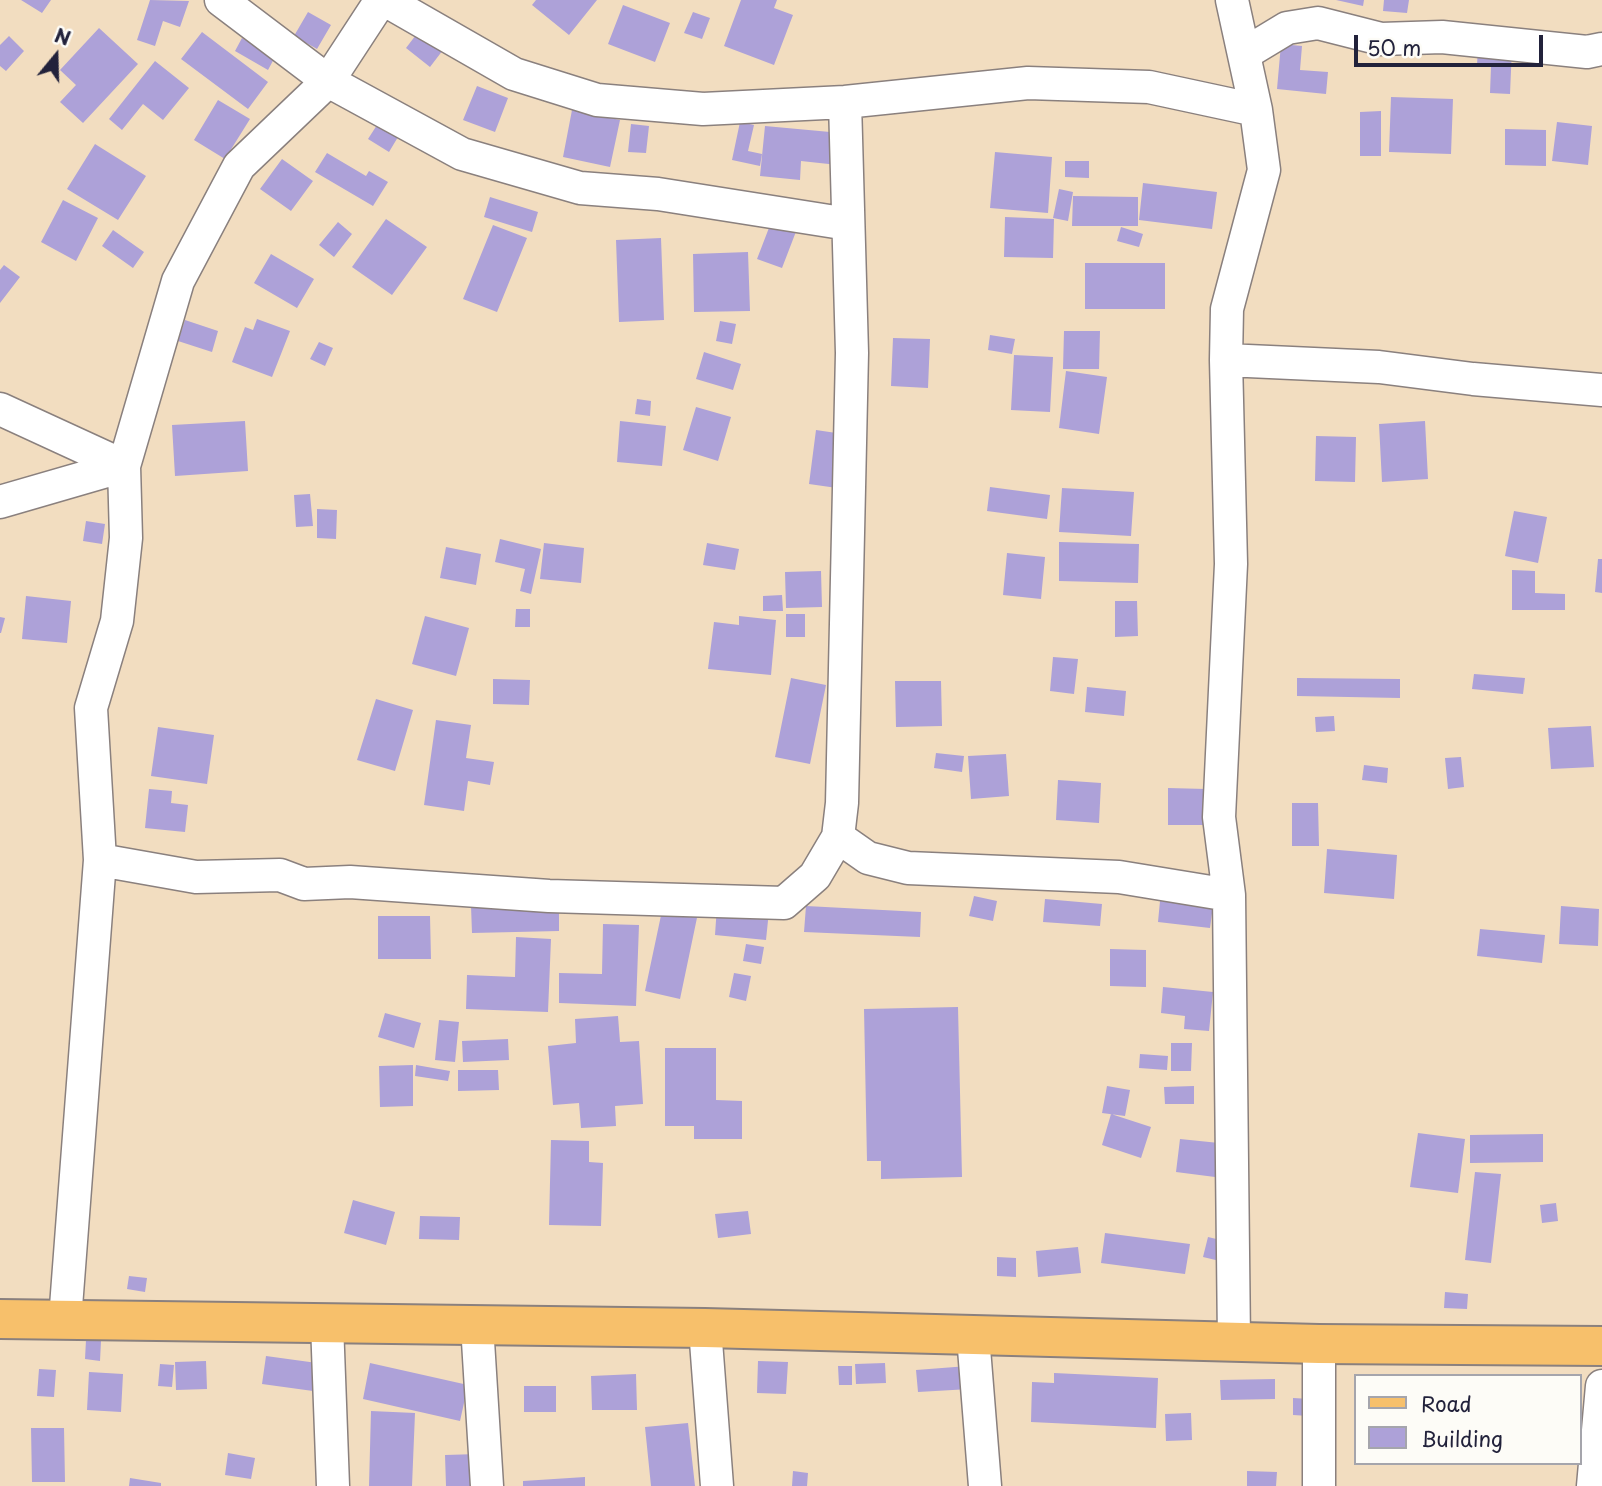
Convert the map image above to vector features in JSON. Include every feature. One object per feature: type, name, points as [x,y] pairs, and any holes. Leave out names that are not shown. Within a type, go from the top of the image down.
[{"type":"main road","points":[[0,1319],[705,1328],[1319,1344],[1602,1346]]},
{"type":"street","points":[[221,0],[328,81],[462,154],[580,188],[659,194],[848,224]]},
{"type":"street","points":[[65,1320],[100,860],[91,708],[117,621],[126,538],[124,466],[178,281],[239,166],[328,81],[383,0],[514,74],[597,100],[703,109],[845,102],[1028,83],[1149,87],[1255,110]]},
{"type":"street","points":[[1232,0],[1255,110],[1264,170],[1227,309],[1231,564],[1219,817],[1229,895],[1234,1342]]},
{"type":"street","points":[[1244,54],[1287,28],[1318,23],[1381,39],[1442,37],[1587,52],[1602,48]]},
{"type":"street","points":[[100,860],[197,877],[280,875],[303,884],[349,882],[549,896],[783,903],[815,876],[838,837],[842,803],[852,352],[845,102]]},
{"type":"street","points":[[1226,360],[1379,367],[1473,379],[1602,390]]},
{"type":"street","points":[[0,409],[124,466]]},
{"type":"street","points":[[0,502],[124,466]]},
{"type":"street","points":[[838,837],[868,858],[908,868],[1119,877],[1229,895]]},
{"type":"street","points":[[327,1323],[333,1486]]},
{"type":"street","points":[[477,1325],[487,1486]]},
{"type":"street","points":[[705,1328],[717,1486]]},
{"type":"street","points":[[973,1336],[985,1486]]},
{"type":"street","points":[[1319,1344],[1319,1486]]},
{"type":"street","points":[[1593,1486],[1602,1385]]},
{"type":"building","points":[[21,0],[51,0],[42,13]]},
{"type":"building","points":[[150,0],[189,1],[180,27],[163,21],[155,46],[137,40]]},
{"type":"building","points":[[536,0],[597,0],[569,35],[532,5]]},
{"type":"building","points":[[741,0],[777,0],[774,8],[793,15],[774,65],[724,46]]},
{"type":"building","points":[[1336,0],[1364,0],[1363,6]]},
{"type":"building","points":[[1384,0],[1409,0],[1407,13],[1383,11]]},
{"type":"building","points":[[623,5],[670,23],[655,62],[608,44]]},
{"type":"building","points":[[308,12],[331,25],[317,49],[294,36]]},
{"type":"building","points":[[693,12],[710,18],[702,39],[684,33]]},
{"type":"building","points":[[99,28],[138,64],[83,123],[60,102],[76,85],[60,70]]},
{"type":"building","points":[[419,31],[443,50],[430,67],[406,48]]},
{"type":"building","points":[[202,32],[268,82],[248,109],[181,59]]},
{"type":"building","points":[[9,36],[24,51],[6,71],[0,66],[0,45]]},
{"type":"building","points":[[242,38],[275,57],[268,70],[235,51]]},
{"type":"building","points":[[1281,44],[1302,46],[1300,70],[1328,72],[1326,94],[1277,89]]},
{"type":"building","points":[[1478,45],[1512,47],[1510,94],[1490,93],[1491,67],[1477,66]]},
{"type":"building","points":[[155,61],[189,88],[163,120],[143,104],[122,130],[109,119]]},
{"type":"building","points":[[477,86],[508,98],[495,132],[463,120]]},
{"type":"building","points":[[1391,97],[1453,99],[1451,154],[1389,152]]},
{"type":"building","points":[[218,100],[250,119],[225,159],[194,140]]},
{"type":"building","points":[[572,110],[620,120],[610,167],[563,157]]},
{"type":"building","points":[[1381,111],[1381,156],[1360,156],[1360,112]]},
{"type":"building","points":[[740,122],[754,125],[748,151],[762,154],[760,166],[732,160]]},
{"type":"building","points":[[1557,122],[1592,126],[1588,165],[1552,161]]},
{"type":"building","points":[[631,124],[649,126],[646,153],[628,152]]},
{"type":"building","points":[[377,125],[398,137],[389,152],[368,139]]},
{"type":"building","points":[[765,126],[841,133],[838,165],[801,161],[800,180],[760,176]]},
{"type":"building","points":[[1505,129],[1546,130],[1546,166],[1505,165]]},
{"type":"building","points":[[95,144],[146,176],[118,220],[67,189]]},
{"type":"building","points":[[995,152],[1052,157],[1048,213],[990,208]]},
{"type":"building","points":[[327,153],[366,176],[369,171],[388,182],[373,206],[315,172]]},
{"type":"building","points":[[282,159],[313,181],[291,211],[260,189]]},
{"type":"building","points":[[1065,161],[1089,161],[1089,178],[1065,177]]},
{"type":"building","points":[[1143,183],[1217,192],[1212,229],[1139,220]]},
{"type":"building","points":[[1059,189],[1073,192],[1068,221],[1053,218]]},
{"type":"building","points":[[1073,196],[1138,197],[1138,226],[1072,226]]},
{"type":"building","points":[[490,197],[538,212],[532,232],[484,217]]},
{"type":"building","points":[[63,200],[98,218],[76,261],[41,242]]},
{"type":"building","points":[[1005,217],[1054,219],[1053,258],[1004,257]]},
{"type":"building","points":[[386,219],[427,247],[392,295],[352,267]]},
{"type":"building","points":[[772,220],[797,229],[782,268],[757,259]]},
{"type":"building","points":[[338,222],[352,234],[334,257],[319,245]]},
{"type":"building","points":[[493,225],[527,238],[497,312],[463,299]]},
{"type":"building","points":[[1121,227],[1143,234],[1139,247],[1117,241]]},
{"type":"building","points":[[113,230],[144,252],[133,268],[102,246]]},
{"type":"building","points":[[661,238],[664,320],[619,322],[616,240]]},
{"type":"building","points":[[748,252],[750,311],[694,312],[693,254]]},
{"type":"building","points":[[271,254],[314,279],[297,308],[254,283]]},
{"type":"building","points":[[1085,263],[1165,263],[1165,309],[1085,309]]},
{"type":"building","points":[[4,265],[20,277],[0,303],[0,270]]},
{"type":"building","points":[[257,319],[290,331],[272,377],[232,362],[245,327],[253,330]]},
{"type":"building","points":[[185,320],[218,331],[212,352],[178,341]]},
{"type":"building","points":[[720,321],[736,324],[732,344],[716,341]]},
{"type":"building","points":[[1064,331],[1100,331],[1099,369],[1063,369]]},
{"type":"building","points":[[990,335],[1015,339],[1012,354],[988,350]]},
{"type":"building","points":[[893,338],[930,339],[928,388],[891,386]]},
{"type":"building","points":[[319,342],[333,348],[325,366],[310,359]]},
{"type":"building","points":[[704,352],[741,364],[733,390],[696,379]]},
{"type":"building","points":[[1014,355],[1053,357],[1050,412],[1011,410]]},
{"type":"building","points":[[1066,371],[1107,377],[1099,434],[1059,428]]},
{"type":"building","points":[[637,399],[651,401],[650,416],[635,414]]},
{"type":"building","points":[[696,407],[731,417],[718,461],[683,450]]},
{"type":"building","points":[[245,421],[248,471],[175,476],[172,425]]},
{"type":"building","points":[[620,421],[666,426],[662,466],[617,462]]},
{"type":"building","points":[[1425,421],[1428,479],[1382,482],[1379,424]]},
{"type":"building","points":[[816,430],[843,434],[837,488],[809,484]]},
{"type":"building","points":[[1316,436],[1356,437],[1355,482],[1315,481]]},
{"type":"building","points":[[990,487],[1050,495],[1047,519],[987,511]]},
{"type":"building","points":[[1062,488],[1134,492],[1131,536],[1059,532]]},
{"type":"building","points":[[310,494],[313,526],[296,527],[294,495]]},
{"type":"building","points":[[317,509],[337,510],[336,539],[317,538]]},
{"type":"building","points":[[1514,511],[1547,517],[1538,563],[1505,556]]},
{"type":"building","points":[[86,521],[105,524],[102,544],[83,541]]},
{"type":"building","points":[[500,539],[541,549],[531,594],[520,591],[525,569],[495,562]]},
{"type":"building","points":[[1059,542],[1139,544],[1138,583],[1059,581]]},
{"type":"building","points":[[544,543],[584,548],[581,583],[540,579]]},
{"type":"building","points":[[707,543],[739,549],[735,570],[703,565]]},
{"type":"building","points":[[446,547],[481,554],[476,585],[440,578]]},
{"type":"building","points":[[1007,553],[1045,557],[1041,599],[1003,595]]},
{"type":"building","points":[[1598,559],[1602,559],[1602,593],[1595,592]]},
{"type":"building","points":[[1512,570],[1535,571],[1535,593],[1565,594],[1565,610],[1512,610]]},
{"type":"building","points":[[821,571],[822,607],[786,608],[785,572]]},
{"type":"building","points":[[782,595],[783,611],[763,611],[763,596]]},
{"type":"building","points":[[26,596],[71,601],[67,643],[22,639]]},
{"type":"building","points":[[1115,601],[1137,601],[1138,636],[1115,637]]},
{"type":"building","points":[[516,609],[530,609],[530,627],[515,627]]},
{"type":"building","points":[[786,614],[805,614],[805,637],[786,637]]},
{"type":"building","points":[[425,616],[469,628],[456,676],[412,664]]},
{"type":"building","points":[[739,616],[776,620],[771,675],[708,669],[714,622],[739,625]]},
{"type":"building","points":[[0,617],[5,618],[1,633],[0,633]]},
{"type":"building","points":[[1053,657],[1078,659],[1074,694],[1050,691]]},
{"type":"building","points":[[1474,674],[1525,678],[1523,694],[1472,689]]},
{"type":"building","points":[[791,678],[826,685],[810,764],[775,757]]},
{"type":"building","points":[[1297,678],[1400,679],[1400,698],[1297,696]]},
{"type":"building","points":[[493,679],[530,680],[529,705],[493,704]]},
{"type":"building","points":[[895,681],[941,681],[942,726],[896,727]]},
{"type":"building","points":[[1087,687],[1126,691],[1124,716],[1085,712]]},
{"type":"building","points":[[376,699],[413,710],[395,771],[357,760]]},
{"type":"building","points":[[1334,716],[1335,731],[1316,732],[1315,717]]},
{"type":"building","points":[[436,720],[471,725],[466,758],[494,762],[490,785],[468,781],[464,811],[424,805]]},
{"type":"building","points":[[1591,726],[1594,767],[1551,769],[1548,728]]},
{"type":"building","points":[[158,727],[214,735],[207,784],[151,776]]},
{"type":"building","points":[[936,753],[964,756],[962,772],[934,768]]},
{"type":"building","points":[[1006,754],[1009,796],[971,799],[968,756]]},
{"type":"building","points":[[1461,757],[1464,787],[1448,789],[1445,758]]},
{"type":"building","points":[[1364,765],[1388,768],[1387,783],[1362,780]]},
{"type":"building","points":[[1058,780],[1101,783],[1099,823],[1056,820]]},
{"type":"building","points":[[1168,788],[1206,789],[1206,825],[1168,825]]},
{"type":"building","points":[[149,789],[172,791],[171,803],[188,805],[185,832],[145,828]]},
{"type":"building","points":[[1292,803],[1318,803],[1319,846],[1292,846]]},
{"type":"building","points":[[1327,849],[1397,855],[1394,899],[1324,893]]},
{"type":"building","points":[[974,896],[997,901],[993,921],[969,916]]},
{"type":"building","points":[[1045,899],[1102,904],[1100,926],[1043,922]]},
{"type":"building","points":[[1160,901],[1213,906],[1210,928],[1158,922]]},
{"type":"building","points":[[559,905],[559,931],[472,933],[471,906]]},
{"type":"building","points":[[663,906],[698,913],[680,999],[645,991]]},
{"type":"building","points":[[717,906],[769,911],[766,940],[715,935]]},
{"type":"building","points":[[806,906],[921,912],[920,937],[804,932]]},
{"type":"building","points":[[1561,906],[1599,909],[1598,946],[1559,944]]},
{"type":"building","points":[[378,916],[430,916],[431,959],[378,959]]},
{"type":"building","points":[[603,924],[639,925],[636,1006],[559,1003],[559,973],[602,974]]},
{"type":"building","points":[[1480,929],[1545,935],[1542,963],[1477,956]]},
{"type":"building","points":[[516,937],[551,939],[548,1012],[466,1009],[467,975],[515,977]]},
{"type":"building","points":[[746,944],[764,947],[761,964],[743,961]]},
{"type":"building","points":[[1110,949],[1146,950],[1146,987],[1110,986]]},
{"type":"building","points":[[734,973],[751,976],[746,1001],[729,997]]},
{"type":"building","points":[[1163,987],[1213,992],[1209,1031],[1184,1029],[1185,1016],[1161,1013]]},
{"type":"building","points":[[958,1007],[962,1177],[881,1179],[881,1161],[867,1161],[864,1009]]},
{"type":"building","points":[[385,1013],[421,1023],[414,1048],[378,1037]]},
{"type":"building","points":[[618,1016],[620,1042],[639,1041],[643,1104],[615,1106],[616,1126],[581,1128],[579,1103],[553,1105],[548,1046],[576,1043],[575,1019]]},
{"type":"building","points":[[439,1020],[459,1022],[455,1062],[435,1060]]},
{"type":"building","points":[[508,1039],[509,1060],[463,1062],[462,1041]]},
{"type":"building","points":[[1171,1043],[1192,1043],[1191,1071],[1171,1071]]},
{"type":"building","points":[[665,1048],[716,1048],[716,1100],[742,1101],[742,1139],[694,1139],[694,1126],[665,1126]]},
{"type":"building","points":[[1140,1054],[1168,1056],[1167,1070],[1139,1068]]},
{"type":"building","points":[[413,1065],[413,1106],[380,1107],[379,1066]]},
{"type":"building","points":[[416,1065],[450,1071],[448,1081],[415,1076]]},
{"type":"building","points":[[458,1070],[498,1070],[499,1090],[458,1091]]},
{"type":"building","points":[[1107,1086],[1130,1090],[1125,1116],[1102,1113]]},
{"type":"building","points":[[1194,1086],[1194,1104],[1165,1104],[1164,1087]]},
{"type":"building","points":[[1111,1114],[1151,1127],[1141,1158],[1102,1145]]},
{"type":"building","points":[[1418,1133],[1465,1139],[1458,1193],[1410,1187]]},
{"type":"building","points":[[1543,1134],[1543,1162],[1470,1163],[1470,1135]]},
{"type":"building","points":[[1180,1139],[1219,1143],[1215,1177],[1176,1172]]},
{"type":"building","points":[[551,1140],[589,1141],[589,1162],[603,1163],[601,1226],[549,1225]]},
{"type":"building","points":[[1475,1172],[1501,1174],[1491,1263],[1465,1260]]},
{"type":"building","points":[[353,1200],[395,1212],[386,1245],[344,1233]]},
{"type":"building","points":[[1556,1203],[1558,1221],[1542,1223],[1540,1205]]},
{"type":"building","points":[[748,1211],[751,1234],[718,1238],[715,1214]]},
{"type":"building","points":[[420,1216],[460,1217],[459,1240],[419,1239]]},
{"type":"building","points":[[1105,1233],[1190,1244],[1185,1274],[1101,1263]]},
{"type":"building","points":[[1208,1237],[1229,1242],[1224,1262],[1203,1257]]},
{"type":"building","points":[[1078,1247],[1081,1273],[1038,1277],[1036,1251]]},
{"type":"building","points":[[997,1257],[1016,1258],[1016,1277],[997,1276]]},
{"type":"building","points":[[129,1276],[147,1278],[145,1292],[127,1289]]},
{"type":"building","points":[[1445,1292],[1468,1294],[1467,1309],[1444,1308]]},
{"type":"building","points":[[86,1340],[101,1341],[100,1361],[85,1359]]},
{"type":"building","points":[[266,1356],[317,1363],[313,1391],[262,1384]]},
{"type":"building","points":[[206,1361],[207,1389],[176,1390],[175,1362]]},
{"type":"building","points":[[758,1361],[788,1362],[786,1394],[757,1393]]},
{"type":"building","points":[[370,1363],[468,1385],[460,1421],[363,1399]]},
{"type":"building","points":[[885,1363],[886,1383],[856,1384],[855,1364]]},
{"type":"building","points":[[160,1364],[174,1365],[172,1387],[158,1386]]},
{"type":"building","points":[[838,1366],[852,1366],[852,1385],[839,1385]]},
{"type":"building","points":[[968,1366],[970,1389],[918,1392],[916,1370]]},
{"type":"building","points":[[39,1369],[56,1370],[54,1397],[37,1396]]},
{"type":"building","points":[[89,1372],[123,1374],[121,1412],[87,1410]]},
{"type":"building","points":[[1054,1373],[1158,1378],[1156,1428],[1031,1422],[1032,1382],[1054,1383]]},
{"type":"building","points":[[636,1374],[637,1410],[592,1410],[591,1376]]},
{"type":"building","points":[[1275,1379],[1275,1399],[1221,1400],[1220,1380]]},
{"type":"building","points":[[524,1386],[556,1386],[556,1412],[524,1412]]},
{"type":"building","points":[[1293,1398],[1310,1399],[1309,1416],[1293,1415]]},
{"type":"building","points":[[371,1411],[415,1413],[412,1486],[369,1486]]},
{"type":"building","points":[[1191,1413],[1192,1440],[1166,1441],[1165,1414]]},
{"type":"building","points":[[688,1423],[695,1486],[651,1486],[645,1427]]},
{"type":"building","points":[[31,1428],[64,1428],[65,1482],[32,1482]]},
{"type":"building","points":[[228,1453],[255,1458],[251,1479],[225,1475]]},
{"type":"building","points":[[478,1454],[479,1486],[446,1486],[445,1455]]},
{"type":"building","points":[[793,1471],[808,1473],[807,1486],[792,1486]]},
{"type":"building","points":[[1247,1471],[1277,1472],[1276,1486],[1247,1486]]},
{"type":"building","points":[[585,1477],[585,1486],[523,1486],[523,1481]]},
{"type":"building","points":[[130,1478],[161,1483],[161,1486],[129,1486]]}]
